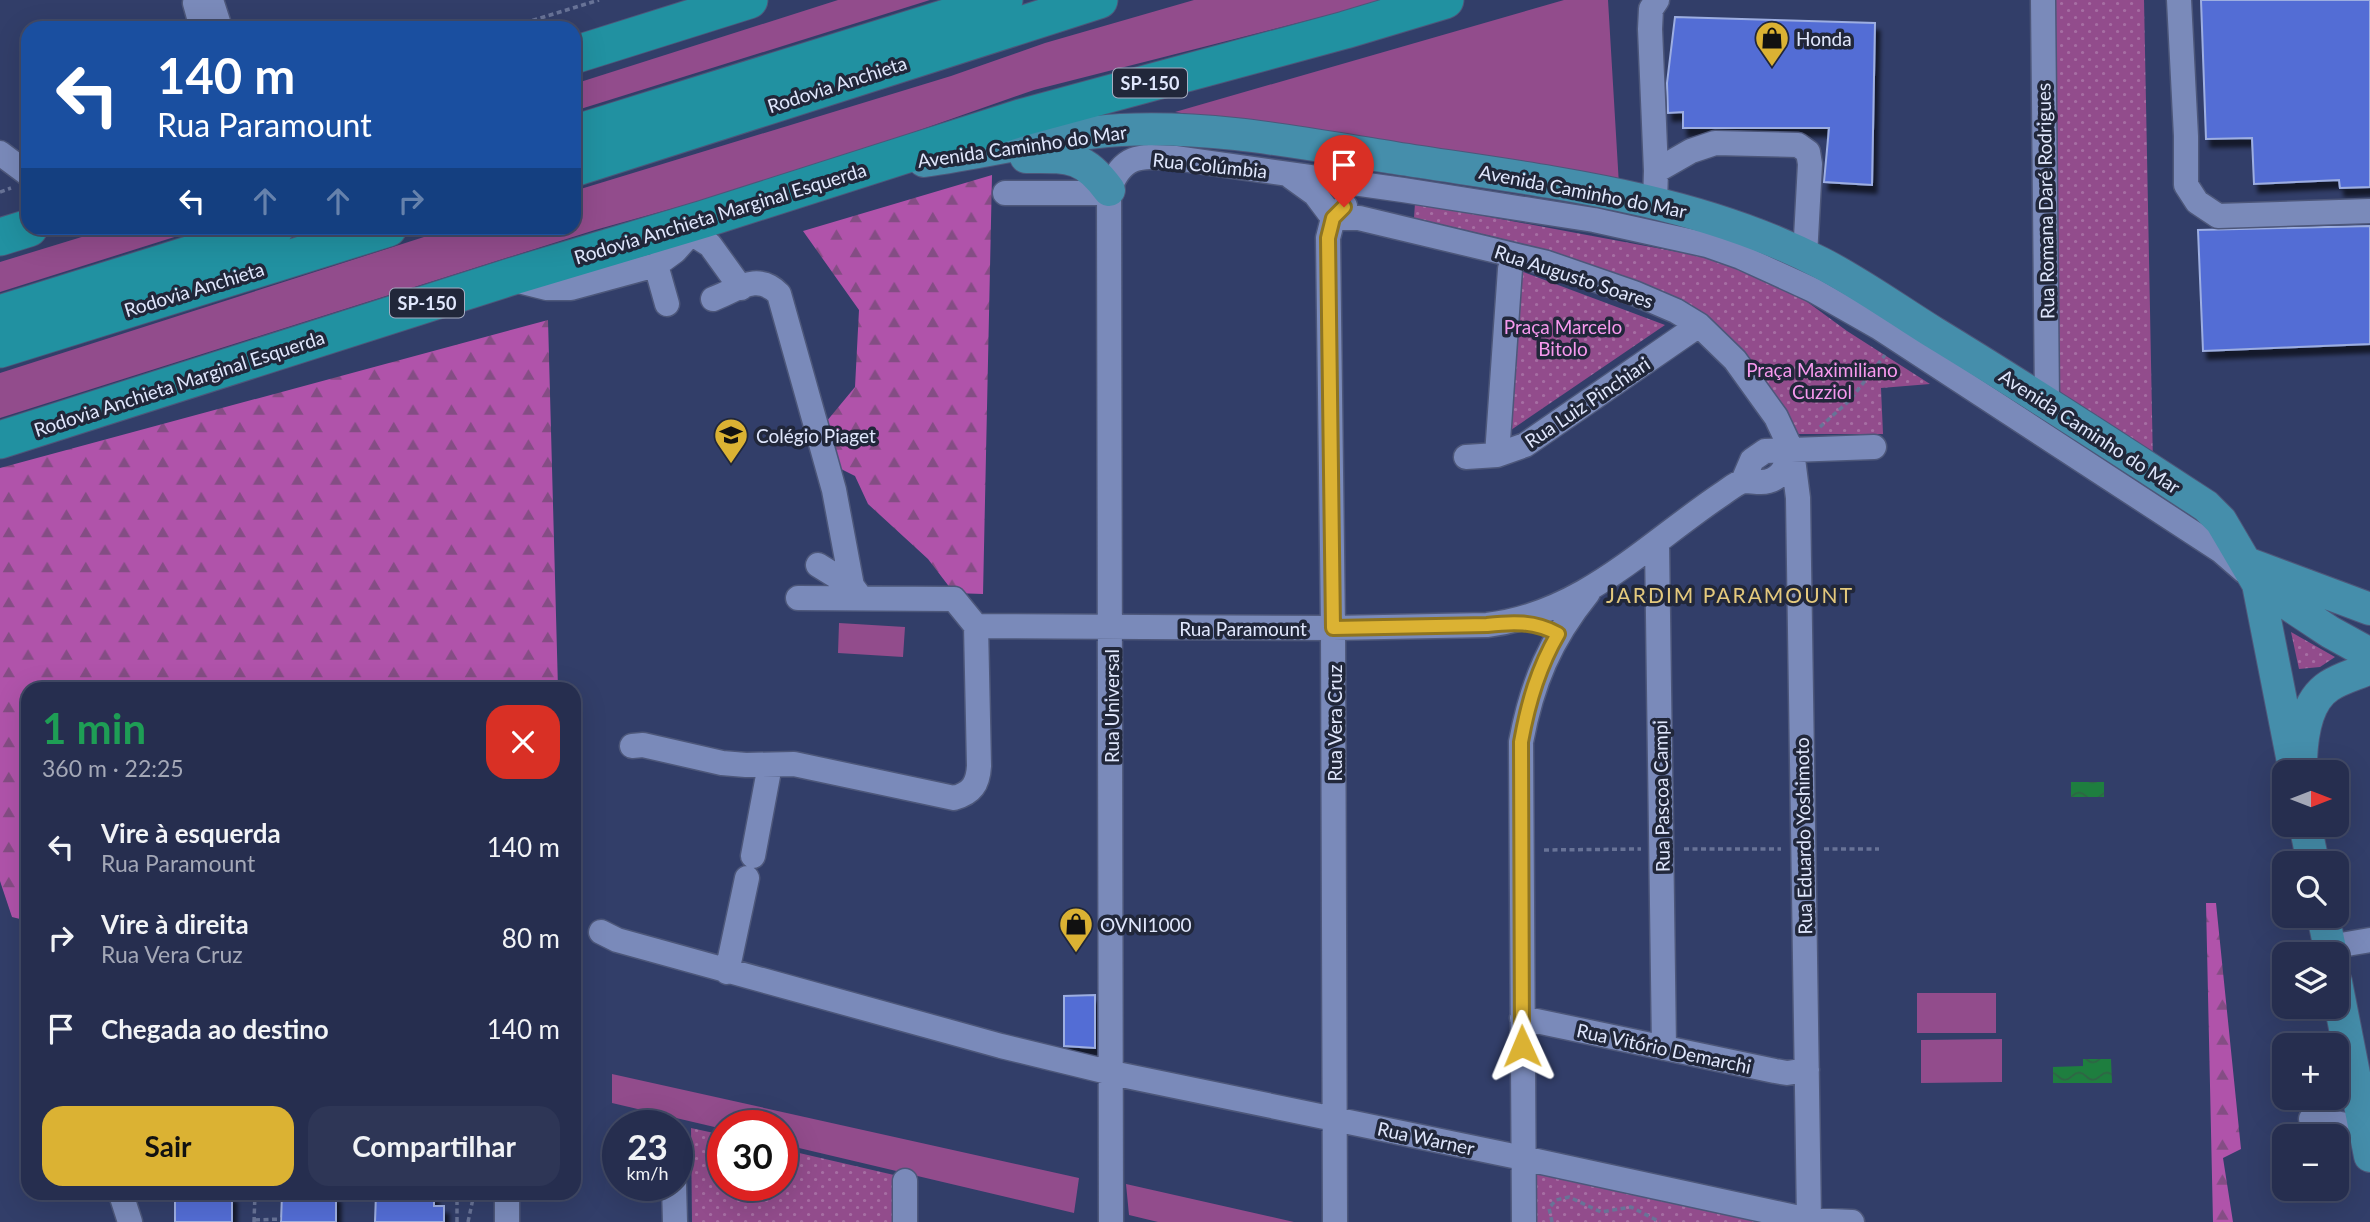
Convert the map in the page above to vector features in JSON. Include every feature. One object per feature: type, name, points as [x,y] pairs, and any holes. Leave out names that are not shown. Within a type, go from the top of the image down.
[{"type":"highway","points":[[581,53],[749,0]]},
{"type":"highway","name":"Rodovia Anchieta","points":[[581,132],[1004,0]]},
{"type":"highway","name":"Rodovia Anchieta","points":[[581,166],[1099,0]]},
{"type":"highway","name":"Rodovia Anchieta Marginal Esquerda","points":[[0,440],[507,278],[697,226],[1020,118],[1345,30],[1445,0]]},
{"type":"highway","points":[[0,237],[21,230]]},
{"type":"highway","name":"Rodovia Anchieta","points":[[0,314],[253,235]]},
{"type":"highway","name":"Rodovia Anchieta","points":[[0,349],[366,235]]},
{"type":"main road","name":"Avenida Caminho do Mar","points":[[856,171],[1091,133],[1144,129],[1198,131],[1656,187],[1711,217],[1822,264],[2047,402],[2206,506],[2221,521],[2246,569],[2330,632],[2370,654]]},
{"type":"main road","points":[[941,159],[1068,159],[1094,170],[1109,192]]},
{"type":"main road","name":"Avenida Caminho do Mar","points":[[2246,569],[2370,609]]},
{"type":"main road","points":[[2246,569],[2273,664],[2294,760]]},
{"type":"main road","points":[[2273,664],[2283,678],[2297,686],[2313,688],[2330,685],[2370,668]]},
{"type":"main road","points":[[2299,760],[2306,722],[2312,706],[2330,685]]},
{"type":"main road","points":[[2343,1019],[2367,1142]]},
{"type":"street","points":[[1656,187],[1650,29],[1651,9],[1657,0]]},
{"type":"street","name":"Rua Romana Daré Rodrigues","points":[[2043,0],[2047,402]]},
{"type":"street","points":[[2179,0],[2186,185],[2197,202],[2218,216],[2370,211]]},
{"type":"street","points":[[202,21],[203,2]]},
{"type":"street","points":[[203,2],[215,21]]},
{"type":"street","points":[[1656,187],[1690,150],[1715,143],[1798,145],[1808,152],[1810,164],[1805,256]]},
{"type":"street","points":[[0,153],[21,169]]},
{"type":"street","name":"Rua Colúmbia","points":[[1109,192],[1114,175],[1120,167],[1132,159],[1148,157],[1403,190]]},
{"type":"street","name":"Rua Colúmbia","points":[[1286,174],[1315,194],[1333,218]]},
{"type":"street","points":[[1333,218],[1355,201],[1403,190]]},
{"type":"street","name":"Avenida Caminho do Mar","points":[[1403,190],[1594,220],[1707,246],[1786,276],[1896,339],[2246,569]]},
{"type":"street","points":[[1006,193],[1109,192]]},
{"type":"street","name":"Rua Universal","points":[[1109,192],[1111,1222]]},
{"type":"street","name":"Rua Augusto Soares","points":[[1333,218],[1359,218],[1547,263],[1634,293],[1676,311],[1699,325],[1735,360],[1776,417],[1792,451]]},
{"type":"street","name":"Rua Vera Cruz","points":[[1333,218],[1328,238],[1333,628],[1335,1222]]},
{"type":"street","points":[[507,278],[547,288],[570,288],[656,265],[675,251],[697,226],[741,288]]},
{"type":"street","points":[[656,265],[667,304]]},
{"type":"street","points":[[1497,455],[1510,268]]},
{"type":"street","points":[[713,299],[759,281],[770,285],[779,294],[834,491],[857,592]]},
{"type":"street","name":"Rua Luiz Pinchiari","points":[[1466,457],[1497,455],[1531,441],[1699,325]]},
{"type":"street","points":[[1792,451],[1874,446]]},
{"type":"street","name":"Rua Paramount","points":[[975,626],[1333,628],[1487,625],[1510,621],[1561,604],[1591,590],[1721,494],[1743,481],[1765,482],[1776,478],[1782,472],[1792,451]]},
{"type":"street","name":"Rua Eduardo Yoshimoto","points":[[1792,451],[1798,498],[1809,1220]]},
{"type":"street","name":"Rua Pascoa Campi","points":[[1657,543],[1664,1048]]},
{"type":"street","points":[[818,565],[857,592]]},
{"type":"street","points":[[1524,1222],[1521,742],[1539,671],[1558,634],[1591,590]]},
{"type":"street","points":[[632,746],[643,745],[722,763],[794,764],[954,798],[965,795],[972,789],[978,781],[975,626],[954,599],[857,592],[798,598]]},
{"type":"street","name":"Rua Paramount","points":[[1510,621],[1535,625],[1558,634]]},
{"type":"street","points":[[727,972],[770,765]]},
{"type":"street","name":"Rua Warner","points":[[601,932],[617,940],[727,972],[1000,1046],[1112,1073],[1809,1220],[1852,1222]]},
{"type":"street","points":[[2349,945],[2370,940]]},
{"type":"street","name":"Rua Vitório Demarchi","points":[[1522,1018],[1787,1073],[1807,1070]]},
{"type":"street","points":[[2311,1119],[2367,1142]]},
{"type":"street","points":[[905,1181],[905,1222]]},
{"type":"street","points":[[123,1200],[130,1222]]},
{"type":"street","points":[[507,1200],[507,1222]]},
{"type":"street","points":[[674,1201],[675,1222]]},
{"type":"path","points":[[531,21],[599,0]]},
{"type":"path","points":[[1850,400],[1896,339]]},
{"type":"path","points":[[1521,849],[1879,849]]},
{"type":"path","points":[[1552,1222],[1549,1209],[1556,1200],[1569,1197],[1601,1212],[1631,1207],[1660,1222]]},
{"type":"path","points":[[255,1200],[254,1221],[281,1219]]},
{"type":"path","points":[[457,1200],[457,1222]]},
{"type":"path","points":[[468,1222],[473,1200]]},
{"type":"green space","points":[[838,0],[930,0],[581,109],[581,82]]},
{"type":"green space","points":[[1194,0],[1388,0],[1034,90],[786,177],[581,234],[581,189],[951,76],[1045,43]]},
{"type":"green space","points":[[1564,0],[1608,0],[1619,185],[1175,112]]},
{"type":"green space","points":[[2054,0],[2144,0],[2153,465],[2058,403]]},
{"type":"green space","points":[[992,175],[983,594],[954,593],[928,559],[868,504],[855,476],[839,468],[826,422],[855,387],[859,310],[803,231]]},
{"type":"green space","name":"Praça Maximiliano Cuzziol","points":[[1415,203],[1705,257],[1791,290],[1847,331],[1930,384],[1881,388],[1883,434],[1797,434],[1733,344],[1575,263],[1499,238],[1414,218]]},
{"type":"green space","points":[[88,235],[181,235],[0,292],[0,262]]},
{"type":"green space","points":[[430,235],[579,235],[0,418],[0,373]]},
{"type":"green space","name":"Praça Marcelo Bitolo","points":[[1521,271],[1665,325],[1508,432]]},
{"type":"green space","points":[[548,320],[558,682],[21,682],[21,919],[12,917],[0,881],[0,468]]},
{"type":"green space","points":[[839,623],[905,627],[903,657],[838,653]]},
{"type":"green space","points":[[2291,632],[2335,657],[2320,667],[2299,669]]},
{"type":"green space","points":[[2206,903],[2216,903],[2241,1149],[2223,1158],[2233,1222],[2213,1222]]},
{"type":"green space","points":[[1917,993],[1996,993],[1996,1033],[1917,1033]]},
{"type":"green space","points":[[2002,1039],[2002,1082],[1921,1083],[1921,1040]]},
{"type":"green space","points":[[612,1074],[774,1110],[707,1110],[707,1125],[693,1122],[693,1110],[642,1110],[612,1103]]},
{"type":"green space","points":[[798,1115],[1079,1178],[1074,1213],[798,1148]]},
{"type":"green space","points":[[693,1128],[707,1132],[707,1201],[798,1201],[798,1153],[894,1175],[894,1222],[692,1222]]},
{"type":"green space","points":[[1536,1173],[1763,1222],[1537,1222]]},
{"type":"green space","points":[[1126,1184],[1294,1222],[1158,1222],[1129,1215]]},
{"type":"water","points":[[2071,782],[2104,782],[2104,797],[2071,797]]},
{"type":"water","points":[[2083,1059],[2111,1059],[2112,1083],[2053,1083],[2053,1067],[2083,1066]]},
{"type":"building","points":[[2201,0],[2370,0],[2370,187],[2340,188],[2339,180],[2254,184],[2252,138],[2206,139]]},
{"type":"building","name":"Honda","points":[[1675,17],[1875,23],[1872,185],[1824,182],[1829,128],[1683,128],[1683,112],[1668,113],[1667,83]]},
{"type":"building","points":[[2370,226],[2370,344],[2203,351],[2198,230]]},
{"type":"building","points":[[1095,995],[1095,1048],[1064,1046],[1064,996]]},
{"type":"building","points":[[175,1200],[232,1200],[232,1222],[175,1222]]},
{"type":"building","points":[[282,1200],[336,1200],[336,1222],[281,1222]]},
{"type":"building","points":[[376,1200],[434,1200],[434,1206],[444,1206],[444,1222],[375,1222]]},
{"type":"place","name":"Honda","points":[[1772,68]]},
{"type":"place","name":"Colégio Piaget","points":[[731,465]]},
{"type":"place","name":"OVNI1000","points":[[1076,954]]},
{"type":"district","name":"JARDIM PARAMOUNT","points":[[1730,594]]},
{"type":"route","points":[[1344,207],[1333,218],[1328,238],[1333,628],[1487,625],[1510,621],[1535,625],[1558,634],[1539,671],[1529,701],[1521,742],[1522,1046]]}]
